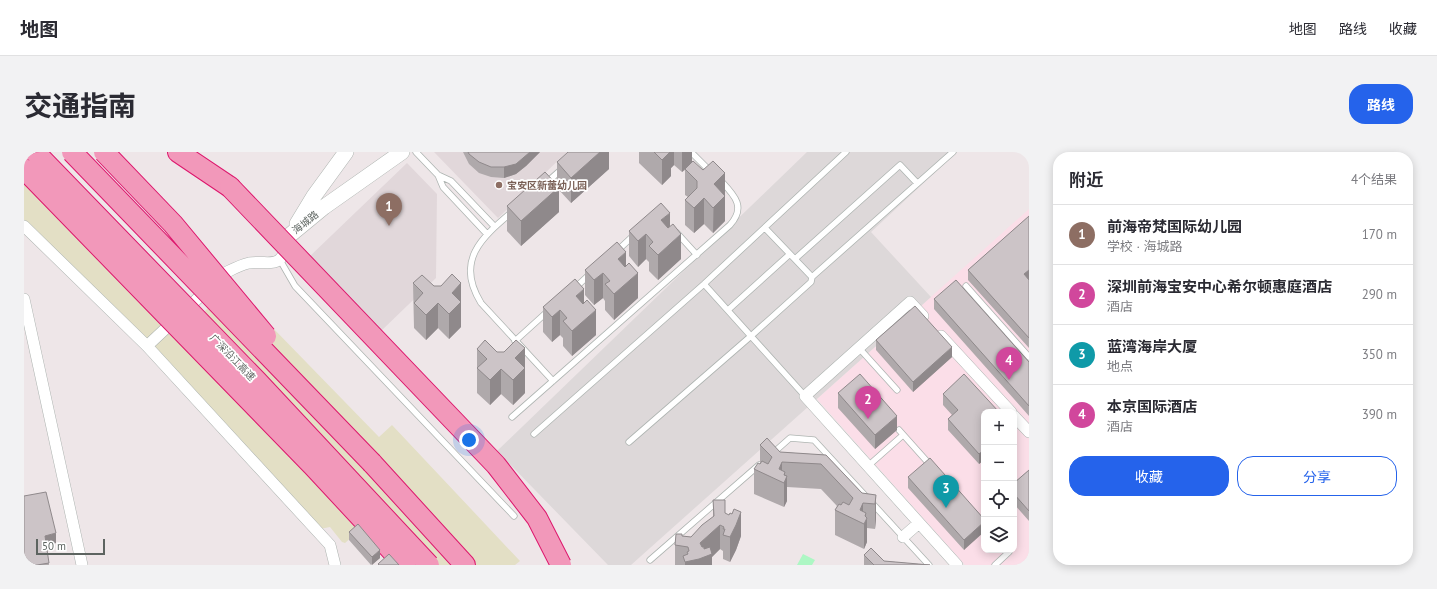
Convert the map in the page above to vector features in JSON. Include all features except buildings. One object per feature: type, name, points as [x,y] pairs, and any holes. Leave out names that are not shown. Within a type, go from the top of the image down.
[{"type":"highway","name":"广深沿江高速","points":[[34,152],[257,381],[429,565]]},
{"type":"highway","points":[[72,152],[372,463],[465,565]]},
{"type":"highway","points":[[104,152],[177,230],[372,463]]},
{"type":"highway","points":[[178,152],[230,187]]},
{"type":"highway","points":[[204,152],[230,187],[496,465],[537,518],[561,565]]},
{"type":"highway","points":[[24,169],[312,465],[405,565]]},
{"type":"main road","name":"海城路","points":[[290,235],[314,196],[346,152]]},
{"type":"main road","name":"海城路","points":[[290,235],[324,207],[402,152]]},
{"type":"street","points":[[24,226],[147,346],[330,545],[335,565]]},
{"type":"street","points":[[147,346],[225,273],[241,265],[250,263],[272,263],[280,260],[285,254],[290,235]]},
{"type":"street","points":[[24,299],[82,565]]},
{"type":"street","points":[[957,565],[805,396],[910,302],[1007,409]]},
{"type":"street","points":[[1017,419],[1029,432]]},
{"type":"street","points":[[904,538],[919,523]]},
{"type":"lane","points":[[416,152],[438,175],[443,187],[487,234]]},
{"type":"lane","points":[[512,417],[697,255],[730,225],[738,214],[739,208],[734,196],[691,152]]},
{"type":"lane","points":[[534,434],[704,284],[846,152]]},
{"type":"lane","points":[[629,442],[751,336],[810,282],[812,277],[953,152]]},
{"type":"lane","points":[[795,259],[900,165],[917,183]]},
{"type":"lane","points":[[541,187],[564,167]]},
{"type":"lane","points":[[438,175],[451,181],[494,226]]},
{"type":"lane","points":[[518,207],[494,226],[476,249],[470,275],[471,284],[481,304],[552,381]]},
{"type":"lane","points":[[765,228],[812,277]]},
{"type":"lane","points":[[673,230],[697,255]]},
{"type":"lane","points":[[614,253],[638,232]]},
{"type":"lane","points":[[728,310],[790,254]]},
{"type":"lane","points":[[280,260],[295,286],[514,516]]},
{"type":"lane","points":[[568,294],[597,268]]},
{"type":"lane","points":[[704,284],[805,396]]},
{"type":"lane","points":[[966,286],[1029,357]]},
{"type":"lane","points":[[515,340],[550,310]]},
{"type":"lane","points":[[858,348],[897,390]]},
{"type":"lane","points":[[868,466],[901,433],[938,475]]},
{"type":"lane","points":[[650,560],[790,438],[814,440],[929,565]]},
{"type":"lane","points":[[995,565],[1008,553]]},
{"type":"shaded area","name":"宝安区新蕾幼儿园","points":[[434,152],[567,152],[498,218]]},
{"type":"shaded area","points":[[807,152],[957,152],[871,232],[931,297],[631,565],[608,565],[497,451]]},
{"type":"shaded area","points":[[407,163],[437,194],[436,278],[380,332],[308,258]]},
{"type":"shaded area","points":[[24,177],[362,528],[345,543],[342,542],[330,527],[320,529],[24,221]]},
{"type":"shaded area","points":[[1029,209],[1029,565],[965,565],[817,399]]},
{"type":"shaded area","points":[[231,285],[379,437],[392,425],[520,561],[515,565],[410,565],[190,326]]},
{"type":"shaded area","points":[[803,554],[815,560],[812,565],[797,565]]},
{"type":"place","name":"宝安区新蕾幼儿园","points":[[499,185]]},
{"type":"place","name":"前海帝梵国际幼儿园","points":[[389,226]]},
{"type":"place","name":"本京国际酒店","points":[[1009,380]]},
{"type":"place","name":"深圳前海宝安中心希尔顿惠庭酒店","points":[[868,419]]},
{"type":"place","name":"蓝湾海岸大厦","points":[[946,508]]}]
